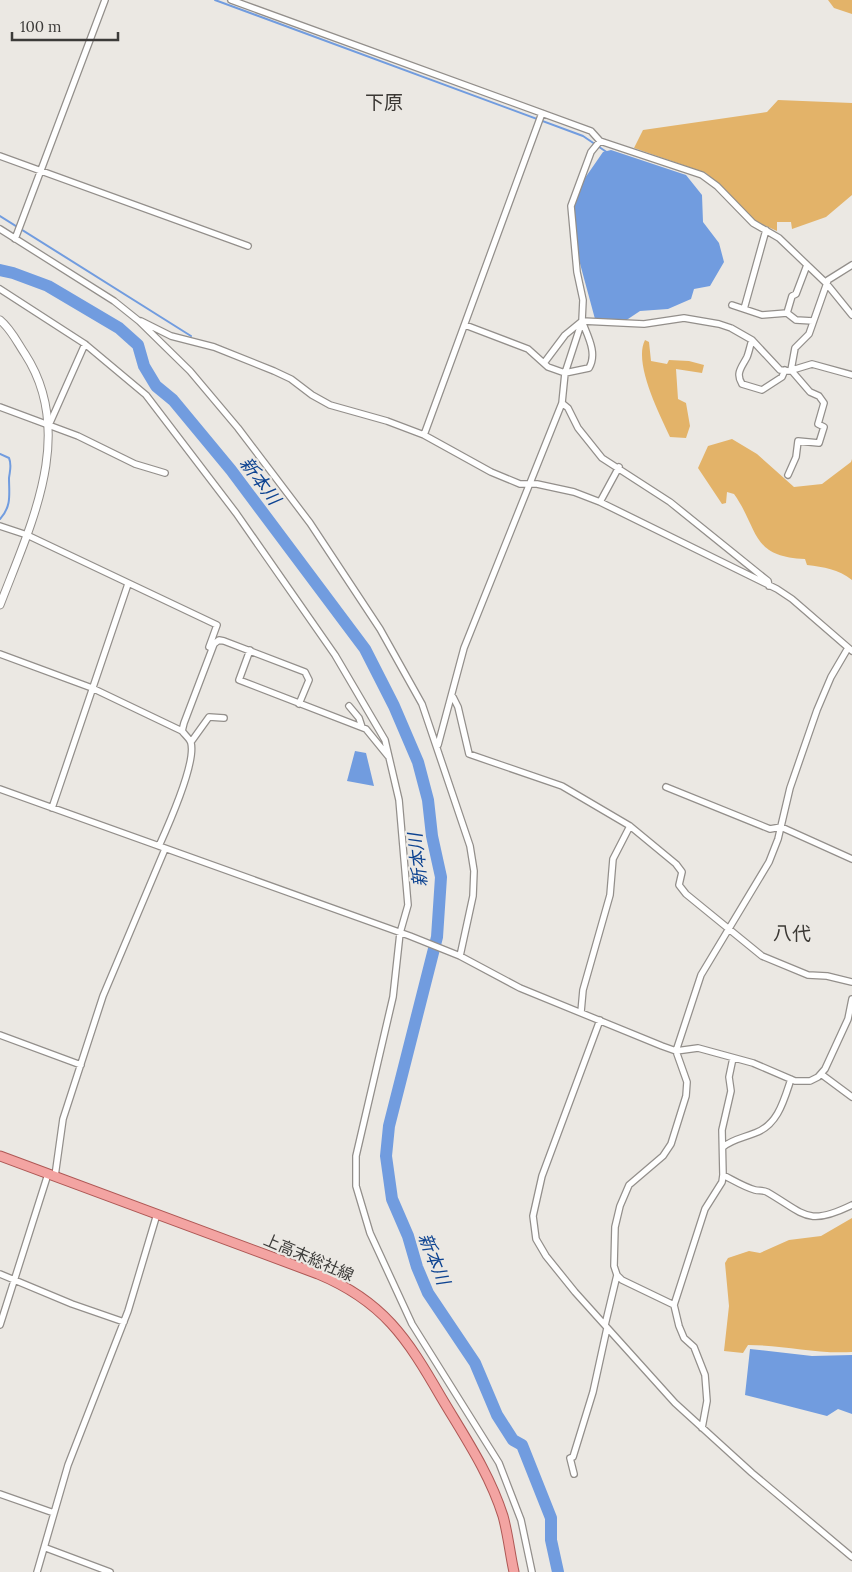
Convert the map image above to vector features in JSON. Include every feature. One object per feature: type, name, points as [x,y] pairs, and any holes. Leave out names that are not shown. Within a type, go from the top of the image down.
[{"type":"main road","name":"上高末総社線","points":[[0,1156],[342,1284],[388,1318],[427,1371],[482,1466],[503,1517],[514,1572]]},
{"type":"street","points":[[15,239],[42,172],[105,0]]},
{"type":"street","points":[[231,0],[591,131],[600,141],[702,176],[717,186],[753,223],[780,238],[826,283],[852,314]]},
{"type":"street","points":[[424,435],[542,113]]},
{"type":"street","points":[[438,746],[453,697],[464,648],[562,404],[565,372],[582,321],[582,300],[576,272],[571,206],[591,152],[600,141]]},
{"type":"street","points":[[0,156],[248,246]]},
{"type":"street","points":[[0,229],[114,301],[139,321],[207,390],[310,523],[406,671],[422,704],[438,746],[470,846],[474,871],[473,896],[457,955]]},
{"type":"street","points":[[744,309],[766,230]]},
{"type":"street","points":[[787,312],[792,296],[796,294],[807,265]]},
{"type":"street","points":[[752,340],[746,358],[739,370],[738,378],[742,384],[762,390],[782,377],[788,370],[795,348],[809,334],[826,283],[835,273],[852,265]]},
{"type":"street","points":[[0,289],[85,344],[146,396],[231,507],[335,655],[385,740],[399,800],[408,905],[400,933],[393,997],[356,1156],[356,1186],[370,1233],[412,1324],[499,1463],[521,1520],[532,1572]]},
{"type":"street","points":[[732,305],[762,315],[787,312],[796,320],[813,321]]},
{"type":"street","points":[[544,363],[565,335],[582,321],[644,324],[684,318],[700,319],[731,328],[752,340],[780,370],[812,364],[852,375]]},
{"type":"street","points":[[0,320],[8,327],[30,361],[43,390],[49,425],[49,456],[45,481],[27,535],[0,605]]},
{"type":"street","points":[[139,321],[171,336],[214,347],[274,371],[291,379],[306,391],[330,405],[388,421],[424,435],[491,472],[520,484],[538,484],[574,492],[600,502],[792,599],[850,649],[831,677],[817,710],[790,788],[781,828],[769,862],[700,975],[676,1051],[686,1082],[686,1096],[671,1144],[663,1156],[629,1185],[620,1206],[616,1226],[614,1266],[617,1275],[622,1280],[674,1305]]},
{"type":"street","points":[[465,325],[528,349],[548,367],[565,372],[589,368],[592,363],[590,341],[582,321]]},
{"type":"street","points":[[49,425],[85,344]]},
{"type":"street","points":[[788,370],[824,403],[818,424],[824,427],[819,443],[798,441],[796,457],[788,475]]},
{"type":"street","points":[[562,404],[568,408],[578,428],[602,458],[619,467],[670,502],[768,581],[769,586]]},
{"type":"street","points":[[0,407],[78,436],[135,464],[165,472]]},
{"type":"street","points":[[600,502],[619,467]]},
{"type":"street","points":[[0,526],[27,535],[217,625],[200,672],[201,677]]},
{"type":"street","points":[[52,808],[128,584]]},
{"type":"street","points":[[182,730],[214,644],[219,640],[305,672],[308,675],[299,704]]},
{"type":"street","points":[[250,650],[240,680],[362,727],[372,734],[390,757]]},
{"type":"street","points":[[0,654],[92,688],[182,730],[191,742]]},
{"type":"street","points":[[453,697],[458,707],[470,754],[556,783],[630,826],[676,864],[682,872],[679,885],[686,894],[762,956],[808,975],[827,976],[852,982]]},
{"type":"street","points":[[349,706],[359,718],[362,727]]},
{"type":"street","points":[[0,1325],[52,1175],[63,1119],[103,996],[162,847],[183,788],[191,742],[209,717],[224,718]]},
{"type":"street","points":[[666,787],[770,829],[781,828],[852,859]]},
{"type":"street","points":[[0,789],[410,936],[457,955],[520,988],[676,1051],[698,1048],[753,1063],[791,1079],[810,1081],[821,1074],[848,1019],[852,999]]},
{"type":"street","points":[[581,1012],[585,981],[610,895],[613,859],[630,826]]},
{"type":"street","points":[[600,1020],[542,1176],[533,1216],[536,1238],[546,1256],[606,1327],[670,1397],[752,1473],[852,1557]]},
{"type":"street","points":[[0,1035],[81,1065]]},
{"type":"street","points":[[702,1428],[707,1401],[705,1375],[694,1347],[684,1338],[674,1305],[705,1209],[722,1182],[722,1130],[731,1091],[729,1077],[733,1058]]},
{"type":"street","points":[[821,1074],[852,1097]]},
{"type":"street","points":[[723,1146],[730,1141],[757,1133],[771,1122],[784,1101],[791,1079]]},
{"type":"street","points":[[723,1175],[755,1190],[766,1191],[800,1213],[812,1216],[827,1216],[852,1205]]},
{"type":"street","points":[[37,1572],[46,1548],[68,1465],[124,1322],[157,1214]]},
{"type":"street","points":[[0,1274],[124,1322]]},
{"type":"street","points":[[574,1474],[570,1458],[573,1457],[593,1392],[617,1275]]},
{"type":"street","points":[[0,1494],[54,1513]]},
{"type":"street","points":[[46,1548],[110,1572]]},
{"type":"shaded area","points":[[828,0],[852,0],[852,14],[834,8]]},
{"type":"shaded area","points":[[778,100],[852,103],[852,195],[826,217],[792,229],[791,222],[777,222],[777,231],[755,221],[706,173],[634,148],[643,130],[767,112]]},
{"type":"shaded area","points":[[645,340],[649,342],[651,361],[667,364],[669,360],[689,361],[704,365],[702,373],[676,369],[678,399],[686,403],[690,426],[686,438],[670,437],[649,389],[642,362],[642,350]]},
{"type":"shaded area","points":[[732,439],[757,454],[794,487],[822,484],[851,462],[852,459],[852,580],[836,571],[807,565],[805,559],[774,553],[758,539],[734,494],[727,492],[726,503],[722,504],[698,468],[708,446]]},
{"type":"shaded area","points":[[852,1218],[852,1352],[825,1352],[748,1345],[743,1353],[724,1351],[729,1306],[725,1263],[728,1258],[749,1251],[760,1253],[789,1240],[821,1236]]},
{"type":"water","points":[[611,150],[686,175],[702,195],[703,222],[719,243],[724,262],[710,286],[694,289],[691,299],[668,309],[640,311],[625,321],[595,319],[575,245],[574,206],[585,178],[603,152]]},
{"type":"water","points":[[355,751],[366,753],[374,786],[347,781]]},
{"type":"water","points":[[750,1349],[812,1356],[852,1355],[852,1414],[838,1409],[827,1416],[745,1395]]},
{"type":"waterway","points":[[215,0],[583,136],[608,153]]},
{"type":"waterway","points":[[0,216],[191,336]]},
{"type":"waterway","name":"新本川","points":[[0,270],[48,286],[119,328],[138,345],[144,366],[156,386],[173,400],[231,470],[365,649],[394,706],[418,762],[428,800],[432,836],[441,877],[437,937],[389,1126],[386,1156],[392,1199],[408,1236],[417,1267],[428,1293],[475,1363],[497,1415],[513,1440],[522,1445],[551,1518],[551,1540],[558,1572]]},
{"type":"waterway","points":[[0,454],[9,458],[11,465],[8,505],[0,519]]},
{"type":"district","name":"下原","points":[[384,102]]},
{"type":"district","name":"八代","points":[[792,933]]}]
